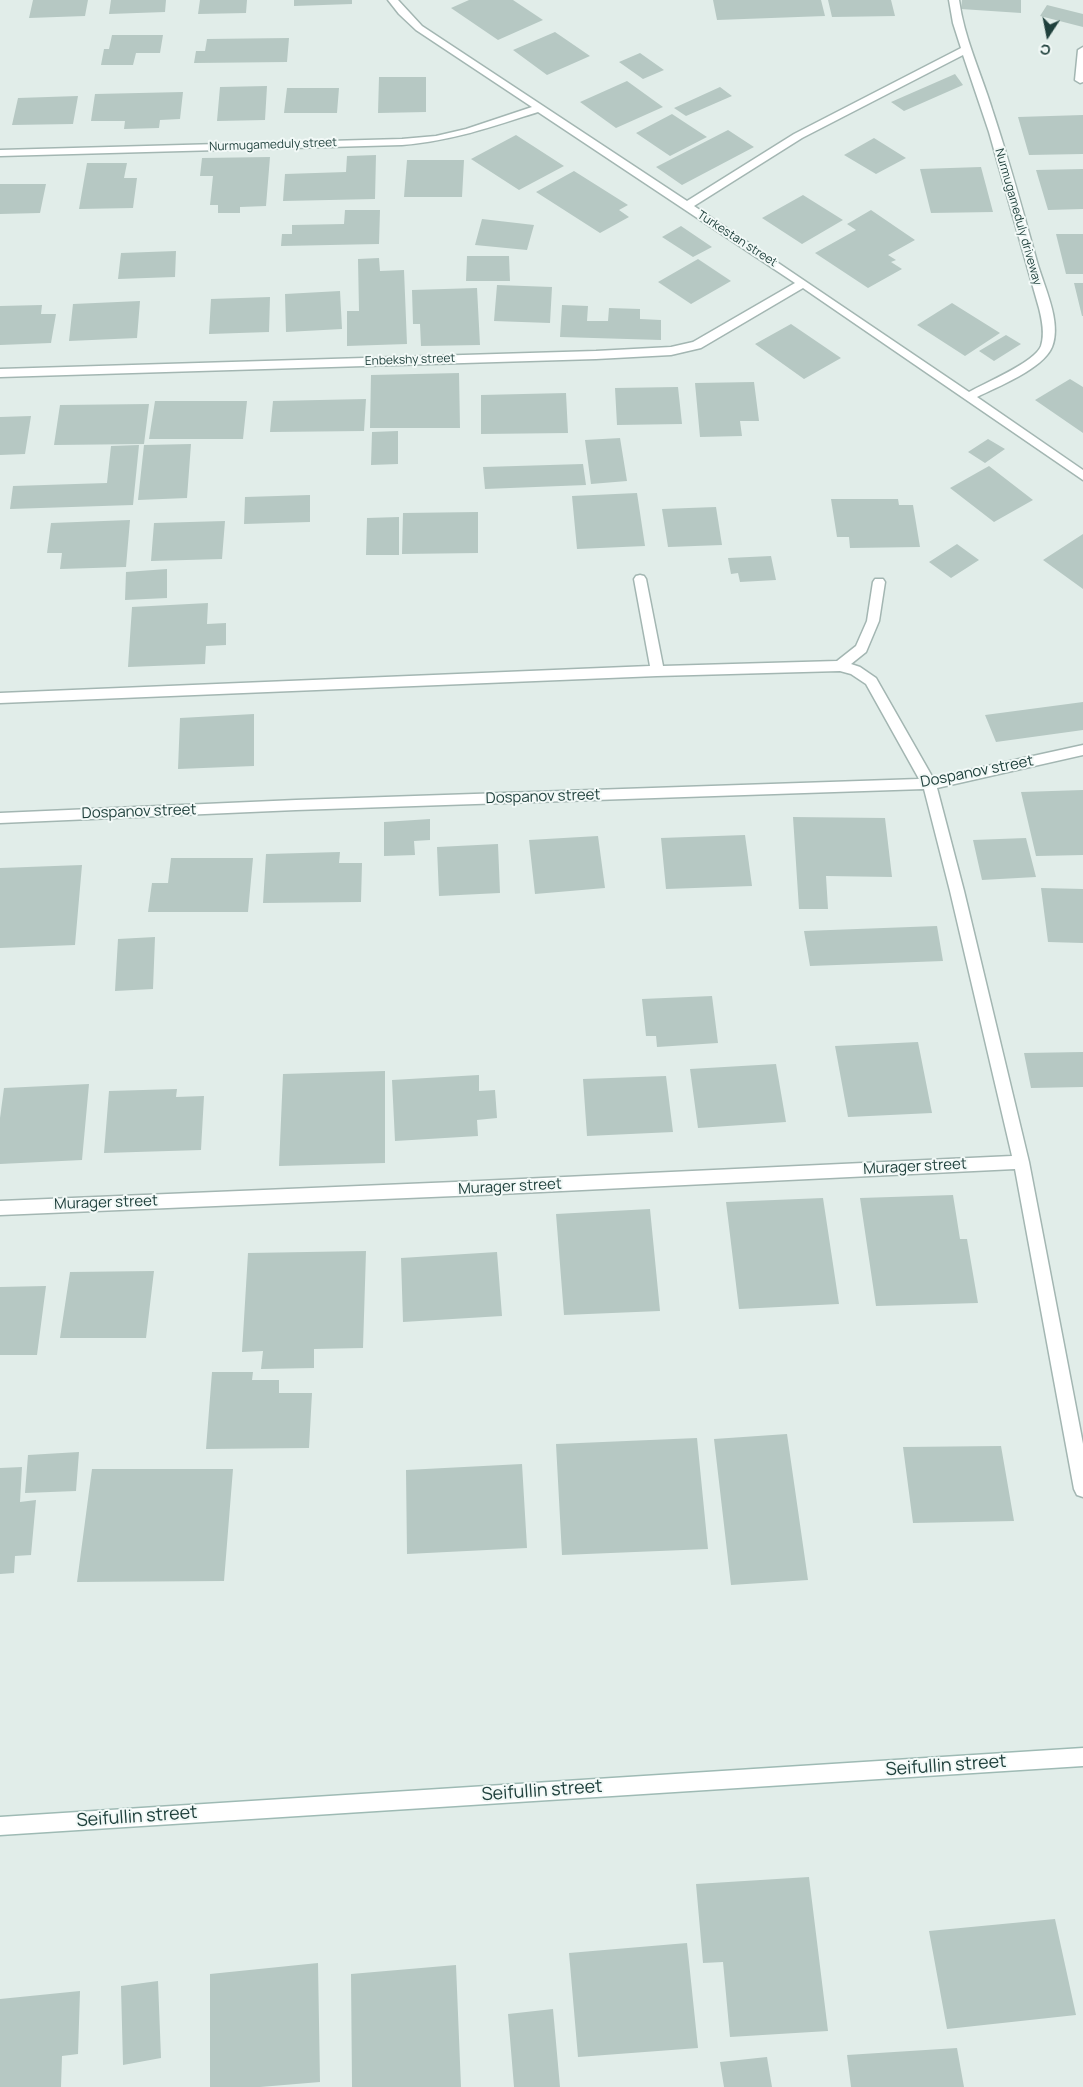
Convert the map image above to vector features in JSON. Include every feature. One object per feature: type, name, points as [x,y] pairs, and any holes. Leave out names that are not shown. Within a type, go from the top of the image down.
[{"type":"street","name":"Turkestan street","points":[[393,0],[418,28],[803,282],[1083,476]]},
{"type":"street","name":"Nurmugameduly driveway","points":[[954,0],[965,50],[980,86],[1048,321],[1049,337],[1045,350],[1027,365],[970,396]]},
{"type":"street","points":[[686,206],[798,136],[965,50]]},
{"type":"street","points":[[1080,80],[1083,50]]},
{"type":"street","name":"Nurmugameduly street","points":[[0,153],[402,142],[436,139],[469,131],[540,108]]},
{"type":"street","name":"Enbekshy street","points":[[0,373],[596,355],[671,351],[697,345],[803,282]]},
{"type":"street","points":[[640,579],[656,671]]},
{"type":"street","points":[[840,666],[861,649],[873,621],[879,582]]},
{"type":"street","points":[[0,698],[656,671],[840,666],[855,670],[870,681],[929,784],[959,900],[1021,1162],[1083,1489]]},
{"type":"street","name":"Dospanov street","points":[[0,818],[296,805],[929,784],[1083,750]]},
{"type":"street","name":"Murager street","points":[[0,1208],[479,1188],[1021,1162]]},
{"type":"street","name":"Seifullin street","points":[[0,1826],[1083,1757]]},
{"type":"building","points":[[33,0],[88,0],[85,16],[29,18]]},
{"type":"building","points":[[111,0],[166,0],[165,12],[109,14]]},
{"type":"building","points":[[200,0],[247,0],[246,13],[198,14]]},
{"type":"building","points":[[294,0],[352,0],[352,4],[294,6]]},
{"type":"building","points":[[469,0],[513,0],[543,20],[498,40],[451,8]]},
{"type":"building","points":[[713,0],[821,0],[825,16],[717,20]]},
{"type":"building","points":[[828,0],[891,0],[895,16],[832,17]]},
{"type":"building","points":[[962,0],[1021,0],[1021,13],[961,9]]},
{"type":"building","points":[[1047,5],[1083,14],[1083,27],[1040,16]]},
{"type":"building","points":[[555,32],[590,56],[547,75],[513,50]]},
{"type":"building","points":[[112,35],[163,35],[160,53],[136,53],[133,65],[101,65],[104,49],[109,49]]},
{"type":"building","points":[[289,38],[287,62],[194,63],[196,51],[205,51],[207,39]]},
{"type":"building","points":[[640,53],[664,70],[643,79],[619,62]]},
{"type":"building","points":[[955,74],[963,85],[904,111],[891,102]]},
{"type":"building","points":[[379,77],[426,77],[426,112],[378,113]]},
{"type":"building","points":[[627,81],[663,107],[616,128],[580,102]]},
{"type":"building","points":[[267,86],[265,120],[217,121],[220,87]]},
{"type":"building","points":[[720,87],[732,96],[686,116],[674,108]]},
{"type":"building","points":[[287,88],[339,88],[337,113],[284,113]]},
{"type":"building","points":[[183,92],[180,119],[160,120],[159,128],[124,129],[125,121],[91,121],[95,94]]},
{"type":"building","points":[[78,96],[73,124],[12,125],[18,98]]},
{"type":"building","points":[[672,114],[707,137],[670,156],[636,133]]},
{"type":"building","points":[[1083,115],[1083,154],[1029,155],[1018,117]]},
{"type":"building","points":[[728,130],[754,147],[682,185],[656,167]]},
{"type":"building","points":[[516,135],[564,166],[519,190],[471,159]]},
{"type":"building","points":[[874,138],[906,158],[876,174],[844,155]]},
{"type":"building","points":[[376,155],[375,199],[283,201],[285,174],[346,172],[347,156]]},
{"type":"building","points":[[270,157],[266,206],[240,207],[240,213],[218,213],[218,205],[210,205],[213,176],[200,176],[202,158]]},
{"type":"building","points":[[407,160],[464,160],[462,197],[404,197]]},
{"type":"building","points":[[87,163],[127,163],[124,178],[137,178],[133,208],[79,209]]},
{"type":"building","points":[[981,167],[993,212],[931,213],[920,169]]},
{"type":"building","points":[[1083,169],[1083,209],[1048,210],[1036,170]]},
{"type":"building","points":[[574,171],[628,205],[619,210],[629,217],[600,233],[536,192]]},
{"type":"building","points":[[0,184],[46,184],[40,213],[0,214]]},
{"type":"building","points":[[803,195],[843,220],[802,244],[762,218]]},
{"type":"building","points":[[345,210],[380,210],[379,244],[281,246],[282,234],[292,234],[292,225],[344,224]]},
{"type":"building","points":[[871,210],[915,240],[888,255],[896,260],[891,262],[902,269],[868,288],[815,253],[856,230],[847,224]]},
{"type":"building","points":[[482,219],[534,225],[527,250],[475,245]]},
{"type":"building","points":[[681,226],[712,247],[693,257],[662,237]]},
{"type":"building","points":[[1056,234],[1083,234],[1083,274],[1066,274]]},
{"type":"building","points":[[176,251],[175,277],[118,279],[121,253]]},
{"type":"building","points":[[467,256],[509,256],[510,281],[466,281]]},
{"type":"building","points":[[379,258],[380,271],[404,270],[407,344],[347,346],[347,311],[359,311],[358,259]]},
{"type":"building","points":[[698,259],[731,281],[691,304],[658,282]]},
{"type":"building","points":[[1074,283],[1083,283],[1083,316],[1082,316]]},
{"type":"building","points":[[497,285],[552,287],[550,323],[494,321]]},
{"type":"building","points":[[477,288],[480,345],[421,346],[420,324],[413,324],[412,290]]},
{"type":"building","points":[[340,291],[342,329],[286,332],[285,294]]},
{"type":"building","points":[[270,297],[269,332],[209,334],[211,299]]},
{"type":"building","points":[[140,301],[137,338],[69,341],[73,304]]},
{"type":"building","points":[[952,303],[1000,333],[965,356],[917,325]]},
{"type":"building","points":[[42,305],[41,314],[56,314],[51,343],[0,345],[0,306]]},
{"type":"building","points":[[562,305],[588,306],[587,321],[608,321],[609,308],[640,309],[640,319],[661,320],[661,340],[560,337]]},
{"type":"building","points":[[791,324],[841,358],[804,379],[755,344]]},
{"type":"building","points":[[1006,335],[1021,344],[994,361],[979,351]]},
{"type":"building","points":[[459,373],[460,428],[370,428],[371,375]]},
{"type":"building","points":[[1070,379],[1083,387],[1083,433],[1035,400]]},
{"type":"building","points":[[754,382],[759,421],[740,421],[742,436],[700,437],[695,383]]},
{"type":"building","points":[[678,387],[682,424],[617,425],[615,388]]},
{"type":"building","points":[[566,393],[568,433],[481,434],[481,395]]},
{"type":"building","points":[[366,399],[364,431],[270,432],[273,401]]},
{"type":"building","points":[[155,401],[247,401],[243,439],[149,439]]},
{"type":"building","points":[[149,404],[144,444],[54,445],[60,405]]},
{"type":"building","points":[[31,416],[25,454],[0,455],[0,417]]},
{"type":"building","points":[[398,431],[398,464],[371,465],[372,432]]},
{"type":"building","points":[[620,438],[627,481],[591,484],[585,440]]},
{"type":"building","points":[[988,439],[1005,449],[985,463],[968,452]]},
{"type":"building","points":[[191,444],[187,498],[138,500],[144,445]]},
{"type":"building","points":[[139,445],[133,505],[10,509],[13,486],[107,483],[111,446]]},
{"type":"building","points":[[583,464],[586,485],[485,489],[483,467]]},
{"type":"building","points":[[989,466],[1033,500],[994,522],[950,488]]},
{"type":"building","points":[[637,493],[645,546],[577,549],[572,496]]},
{"type":"building","points":[[310,495],[310,522],[244,524],[245,497]]},
{"type":"building","points":[[831,499],[898,499],[899,505],[913,505],[920,547],[850,548],[849,537],[837,537]]},
{"type":"building","points":[[716,507],[722,545],[668,547],[662,509]]},
{"type":"building","points":[[478,512],[478,553],[402,554],[403,513]]},
{"type":"building","points":[[399,517],[399,555],[366,555],[367,518]]},
{"type":"building","points":[[130,520],[126,567],[60,569],[62,553],[47,553],[51,523]]},
{"type":"building","points":[[225,521],[222,559],[151,561],[154,523]]},
{"type":"building","points":[[1083,534],[1083,589],[1043,560]]},
{"type":"building","points":[[957,544],[979,560],[951,578],[929,562]]},
{"type":"building","points":[[771,556],[776,580],[740,582],[738,573],[731,574],[728,558]]},
{"type":"building","points":[[167,569],[167,598],[125,600],[126,572]]},
{"type":"building","points":[[208,603],[207,624],[226,623],[226,645],[206,646],[205,664],[128,667],[132,607]]},
{"type":"building","points":[[1083,702],[1083,730],[996,742],[985,715]]},
{"type":"building","points":[[254,714],[254,766],[178,769],[180,718]]},
{"type":"building","points":[[1083,790],[1083,855],[1036,856],[1021,792]]},
{"type":"building","points":[[793,817],[885,818],[892,877],[826,876],[828,909],[799,909]]},
{"type":"building","points":[[430,819],[430,840],[414,841],[415,855],[384,856],[384,822]]},
{"type":"building","points":[[745,835],[752,886],[666,889],[661,838]]},
{"type":"building","points":[[598,836],[605,888],[535,894],[529,840]]},
{"type":"building","points":[[1026,838],[1036,877],[982,880],[973,840]]},
{"type":"building","points":[[498,844],[500,893],[439,896],[437,847]]},
{"type":"building","points":[[340,852],[339,863],[362,863],[361,902],[263,903],[266,854]]},
{"type":"building","points":[[171,858],[253,858],[248,912],[148,912],[152,883],[168,883]]},
{"type":"building","points":[[82,865],[75,945],[0,948],[0,868]]},
{"type":"building","points":[[1041,888],[1083,889],[1083,943],[1048,942]]},
{"type":"building","points":[[937,926],[943,961],[810,966],[804,931]]},
{"type":"building","points":[[155,937],[153,989],[115,991],[118,939]]},
{"type":"building","points":[[712,996],[718,1043],[657,1047],[656,1036],[646,1036],[642,999]]},
{"type":"building","points":[[918,1042],[932,1113],[848,1117],[835,1046]]},
{"type":"building","points":[[1083,1052],[1083,1087],[1031,1088],[1024,1053]]},
{"type":"building","points":[[776,1064],[786,1122],[698,1128],[690,1069]]},
{"type":"building","points":[[385,1071],[385,1163],[279,1166],[283,1074]]},
{"type":"building","points":[[479,1075],[479,1091],[495,1090],[497,1118],[477,1120],[478,1136],[395,1141],[392,1080]]},
{"type":"building","points":[[666,1076],[673,1132],[587,1136],[583,1079]]},
{"type":"building","points":[[89,1084],[82,1160],[0,1164],[0,1118],[4,1088]]},
{"type":"building","points":[[177,1089],[176,1097],[204,1096],[201,1150],[104,1153],[109,1091]]},
{"type":"building","points":[[953,1195],[960,1239],[967,1239],[978,1303],[876,1306],[860,1198]]},
{"type":"building","points":[[823,1198],[839,1304],[739,1309],[726,1202]]},
{"type":"building","points":[[650,1209],[660,1311],[564,1315],[556,1214]]},
{"type":"building","points":[[366,1251],[363,1348],[314,1349],[314,1368],[261,1369],[263,1351],[242,1352],[248,1253]]},
{"type":"building","points":[[497,1252],[502,1316],[403,1322],[401,1258]]},
{"type":"building","points":[[154,1271],[146,1338],[60,1338],[70,1272]]},
{"type":"building","points":[[46,1286],[37,1355],[0,1355],[0,1287]]},
{"type":"building","points":[[212,1372],[253,1372],[252,1380],[279,1380],[279,1393],[312,1393],[309,1448],[206,1449]]},
{"type":"building","points":[[787,1434],[808,1580],[731,1585],[714,1439]]},
{"type":"building","points":[[697,1438],[708,1549],[562,1555],[556,1444]]},
{"type":"building","points":[[1001,1446],[1014,1521],[913,1523],[903,1447]]},
{"type":"building","points":[[79,1452],[76,1491],[25,1493],[28,1455]]},
{"type":"building","points":[[522,1464],[527,1548],[407,1554],[406,1470]]},
{"type":"building","points":[[22,1467],[20,1502],[36,1500],[31,1555],[15,1556],[14,1573],[0,1574],[0,1468]]},
{"type":"building","points":[[92,1469],[233,1469],[224,1581],[77,1582]]},
{"type":"building","points":[[809,1877],[828,2031],[730,2037],[723,1962],[703,1963],[696,1884]]},
{"type":"building","points":[[1055,1919],[1076,2015],[947,2029],[929,1931]]},
{"type":"building","points":[[687,1943],[698,2048],[578,2057],[569,1953]]},
{"type":"building","points":[[318,1963],[320,2082],[260,2087],[210,2087],[210,1974]]},
{"type":"building","points":[[456,1965],[461,2087],[352,2087],[351,1974]]},
{"type":"building","points":[[158,1981],[161,2058],[123,2065],[121,1986]]},
{"type":"building","points":[[80,1991],[78,2054],[62,2056],[61,2087],[0,2087],[0,1999]]},
{"type":"building","points":[[553,2009],[560,2087],[514,2087],[508,2014]]},
{"type":"building","points":[[957,2048],[964,2087],[851,2087],[847,2055]]},
{"type":"building","points":[[767,2057],[772,2087],[724,2087],[720,2062]]}]
